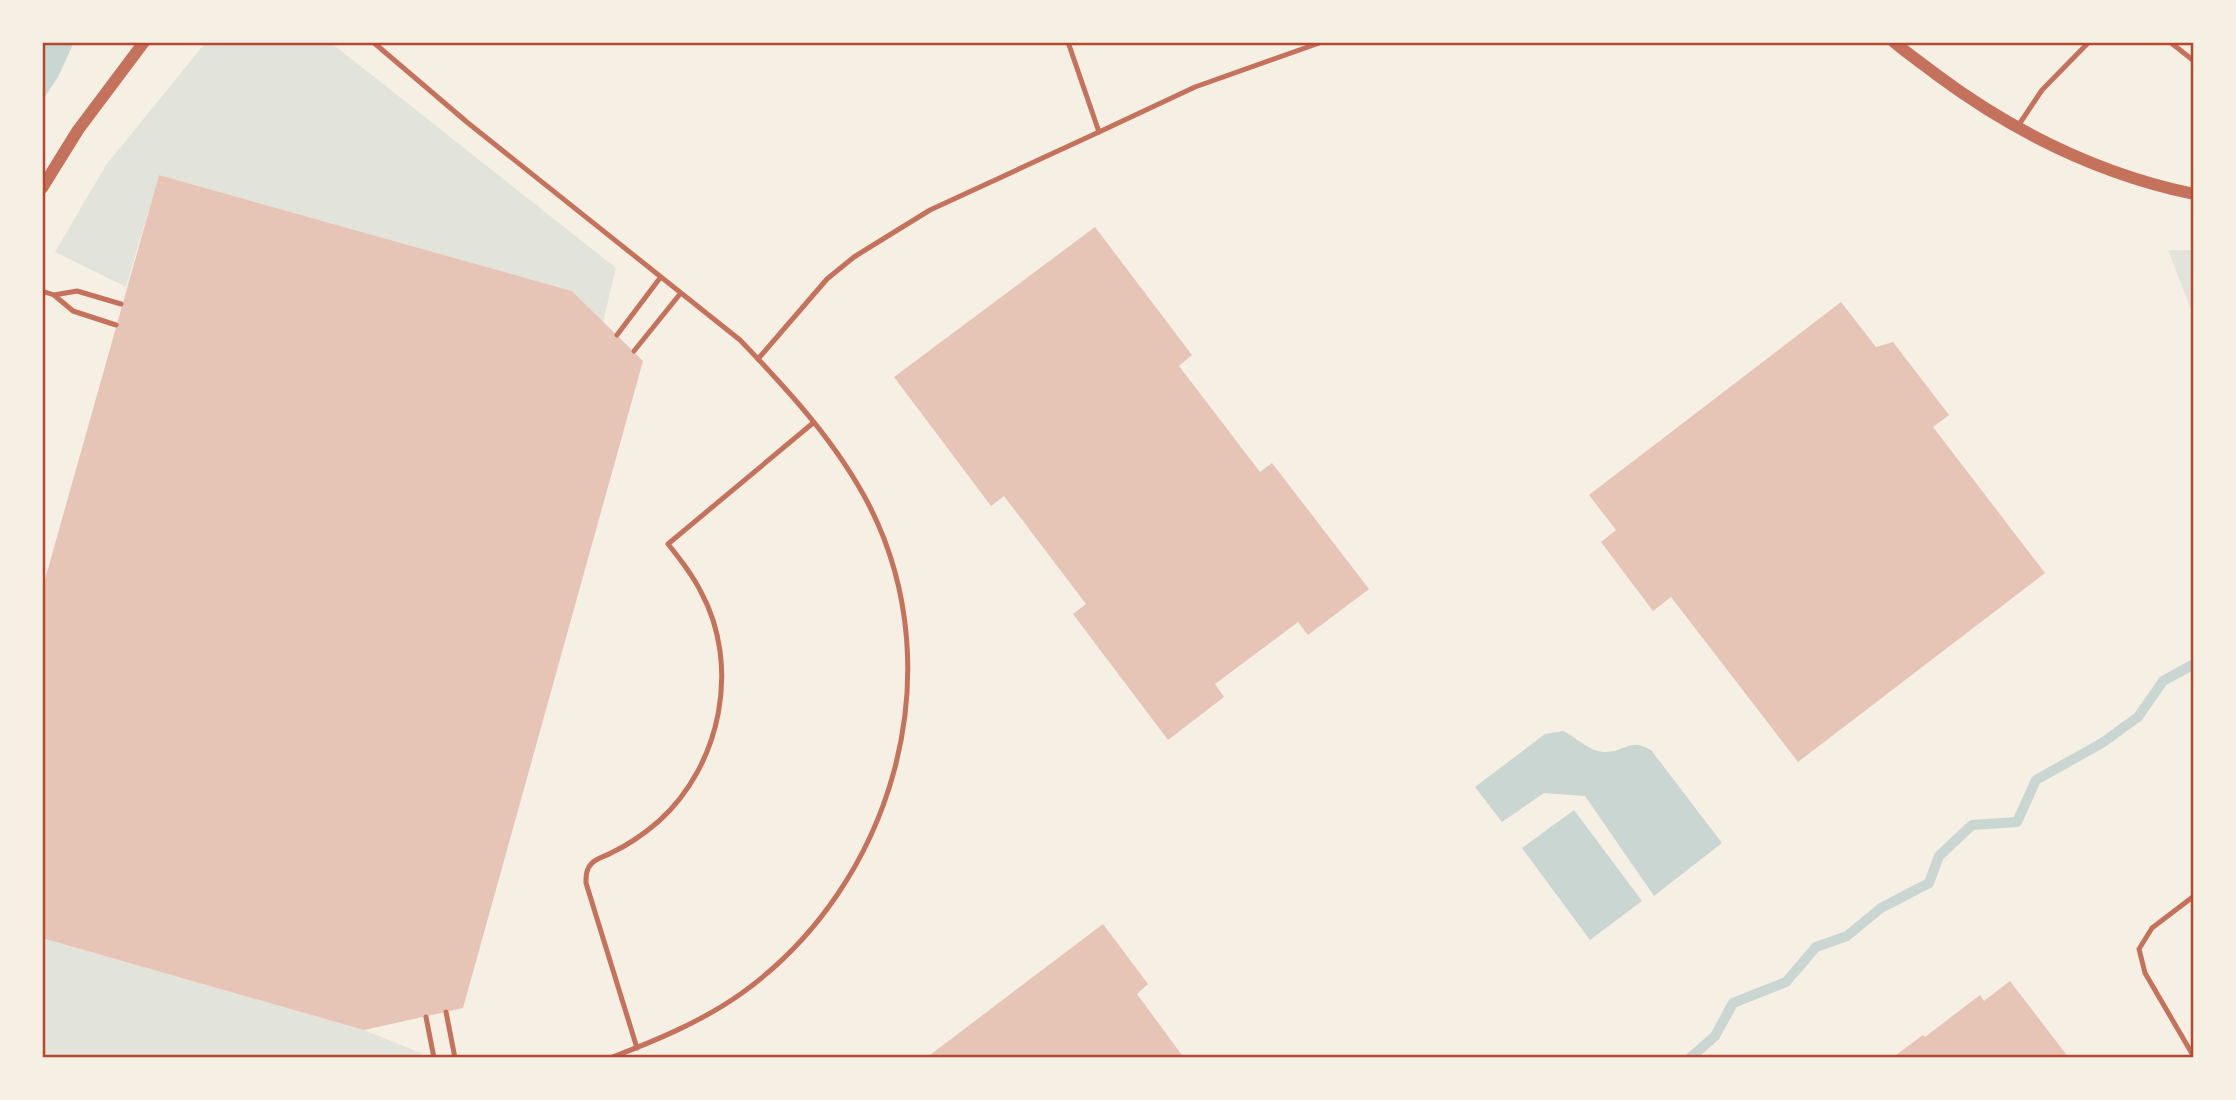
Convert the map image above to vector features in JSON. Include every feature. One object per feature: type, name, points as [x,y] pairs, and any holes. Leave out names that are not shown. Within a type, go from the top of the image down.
[{"type":"street","points":[[42,188],[78,130],[144,42]]},
{"type":"street","points":[[1894,42],[1971,100],[2016,129],[2121,175],[2194,194]]},
{"type":"lane","points":[[373,42],[468,123],[740,340],[758,359],[844,463],[870,507],[886,546],[902,606],[907,691],[900,752],[872,837],[849,879],[833,903],[788,954],[741,993],[693,1022],[610,1058]]},
{"type":"lane","points":[[1068,42],[1099,132]]},
{"type":"lane","points":[[758,359],[827,279],[854,257],[930,210],[1195,87],[1322,42]]},
{"type":"lane","points":[[2016,129],[2042,90],[2089,42]]},
{"type":"lane","points":[[2170,42],[2194,61]]},
{"type":"lane","points":[[617,335],[660,278]]},
{"type":"lane","points":[[54,295],[77,290],[121,304]]},
{"type":"lane","points":[[42,291],[54,295],[73,311],[116,325]]},
{"type":"lane","points":[[634,351],[680,294]]},
{"type":"lane","points":[[637,1048],[606,954],[586,875],[593,862],[636,839],[680,799],[709,747],[718,717],[722,685],[714,623],[686,566],[668,544],[813,423]]},
{"type":"lane","points":[[2194,896],[2152,928],[2139,949],[2145,974],[2194,1057]]},
{"type":"lane","points":[[446,1012],[455,1058]]},
{"type":"lane","points":[[426,1017],[434,1058]]},
{"type":"shaded area","points":[[42,42],[74,42],[58,77],[42,101]]},
{"type":"shaded area","points":[[206,42],[330,42],[616,268],[603,322],[572,291],[159,175],[126,287],[55,252],[106,165]]},
{"type":"shaded area","points":[[2168,250],[2194,250],[2194,317]]},
{"type":"shaded area","points":[[1563,731],[1598,751],[1610,752],[1632,745],[1651,750],[1722,843],[1654,896],[1585,796],[1544,793],[1502,822],[1475,787],[1545,734]]},
{"type":"shaded area","points":[[1574,810],[1642,901],[1590,940],[1522,848]]},
{"type":"shaded area","points":[[42,938],[364,1030],[421,1053],[420,1058],[42,1058]]},
{"type":"building","points":[[159,175],[572,291],[643,361],[463,1008],[364,1030],[42,938],[42,590]]},
{"type":"building","points":[[1095,227],[1192,355],[1179,366],[1260,472],[1272,463],[1369,589],[1308,635],[1298,622],[1215,684],[1224,697],[1168,740],[1073,614],[1086,604],[1004,496],[991,506],[894,377]]},
{"type":"building","points":[[1841,302],[1876,347],[1893,342],[1949,415],[1933,427],[2045,573],[1798,762],[1671,597],[1653,611],[1601,542],[1616,530],[1589,495]]},
{"type":"building","points":[[1103,924],[1148,984],[1137,994],[1184,1058],[926,1058]]},
{"type":"building","points":[[2010,981],[2069,1058],[1892,1058],[1923,1035],[1925,1037],[1980,995],[1984,1001]]},
{"type":"waterway","points":[[1690,1058],[1715,1036],[1733,1003],[1786,982],[1816,947],[1847,936],[1881,908],[1929,883],[1939,856],[1972,825],[2017,822],[2036,780],[2102,743],[2138,717],[2163,681],[2194,664]]}]
